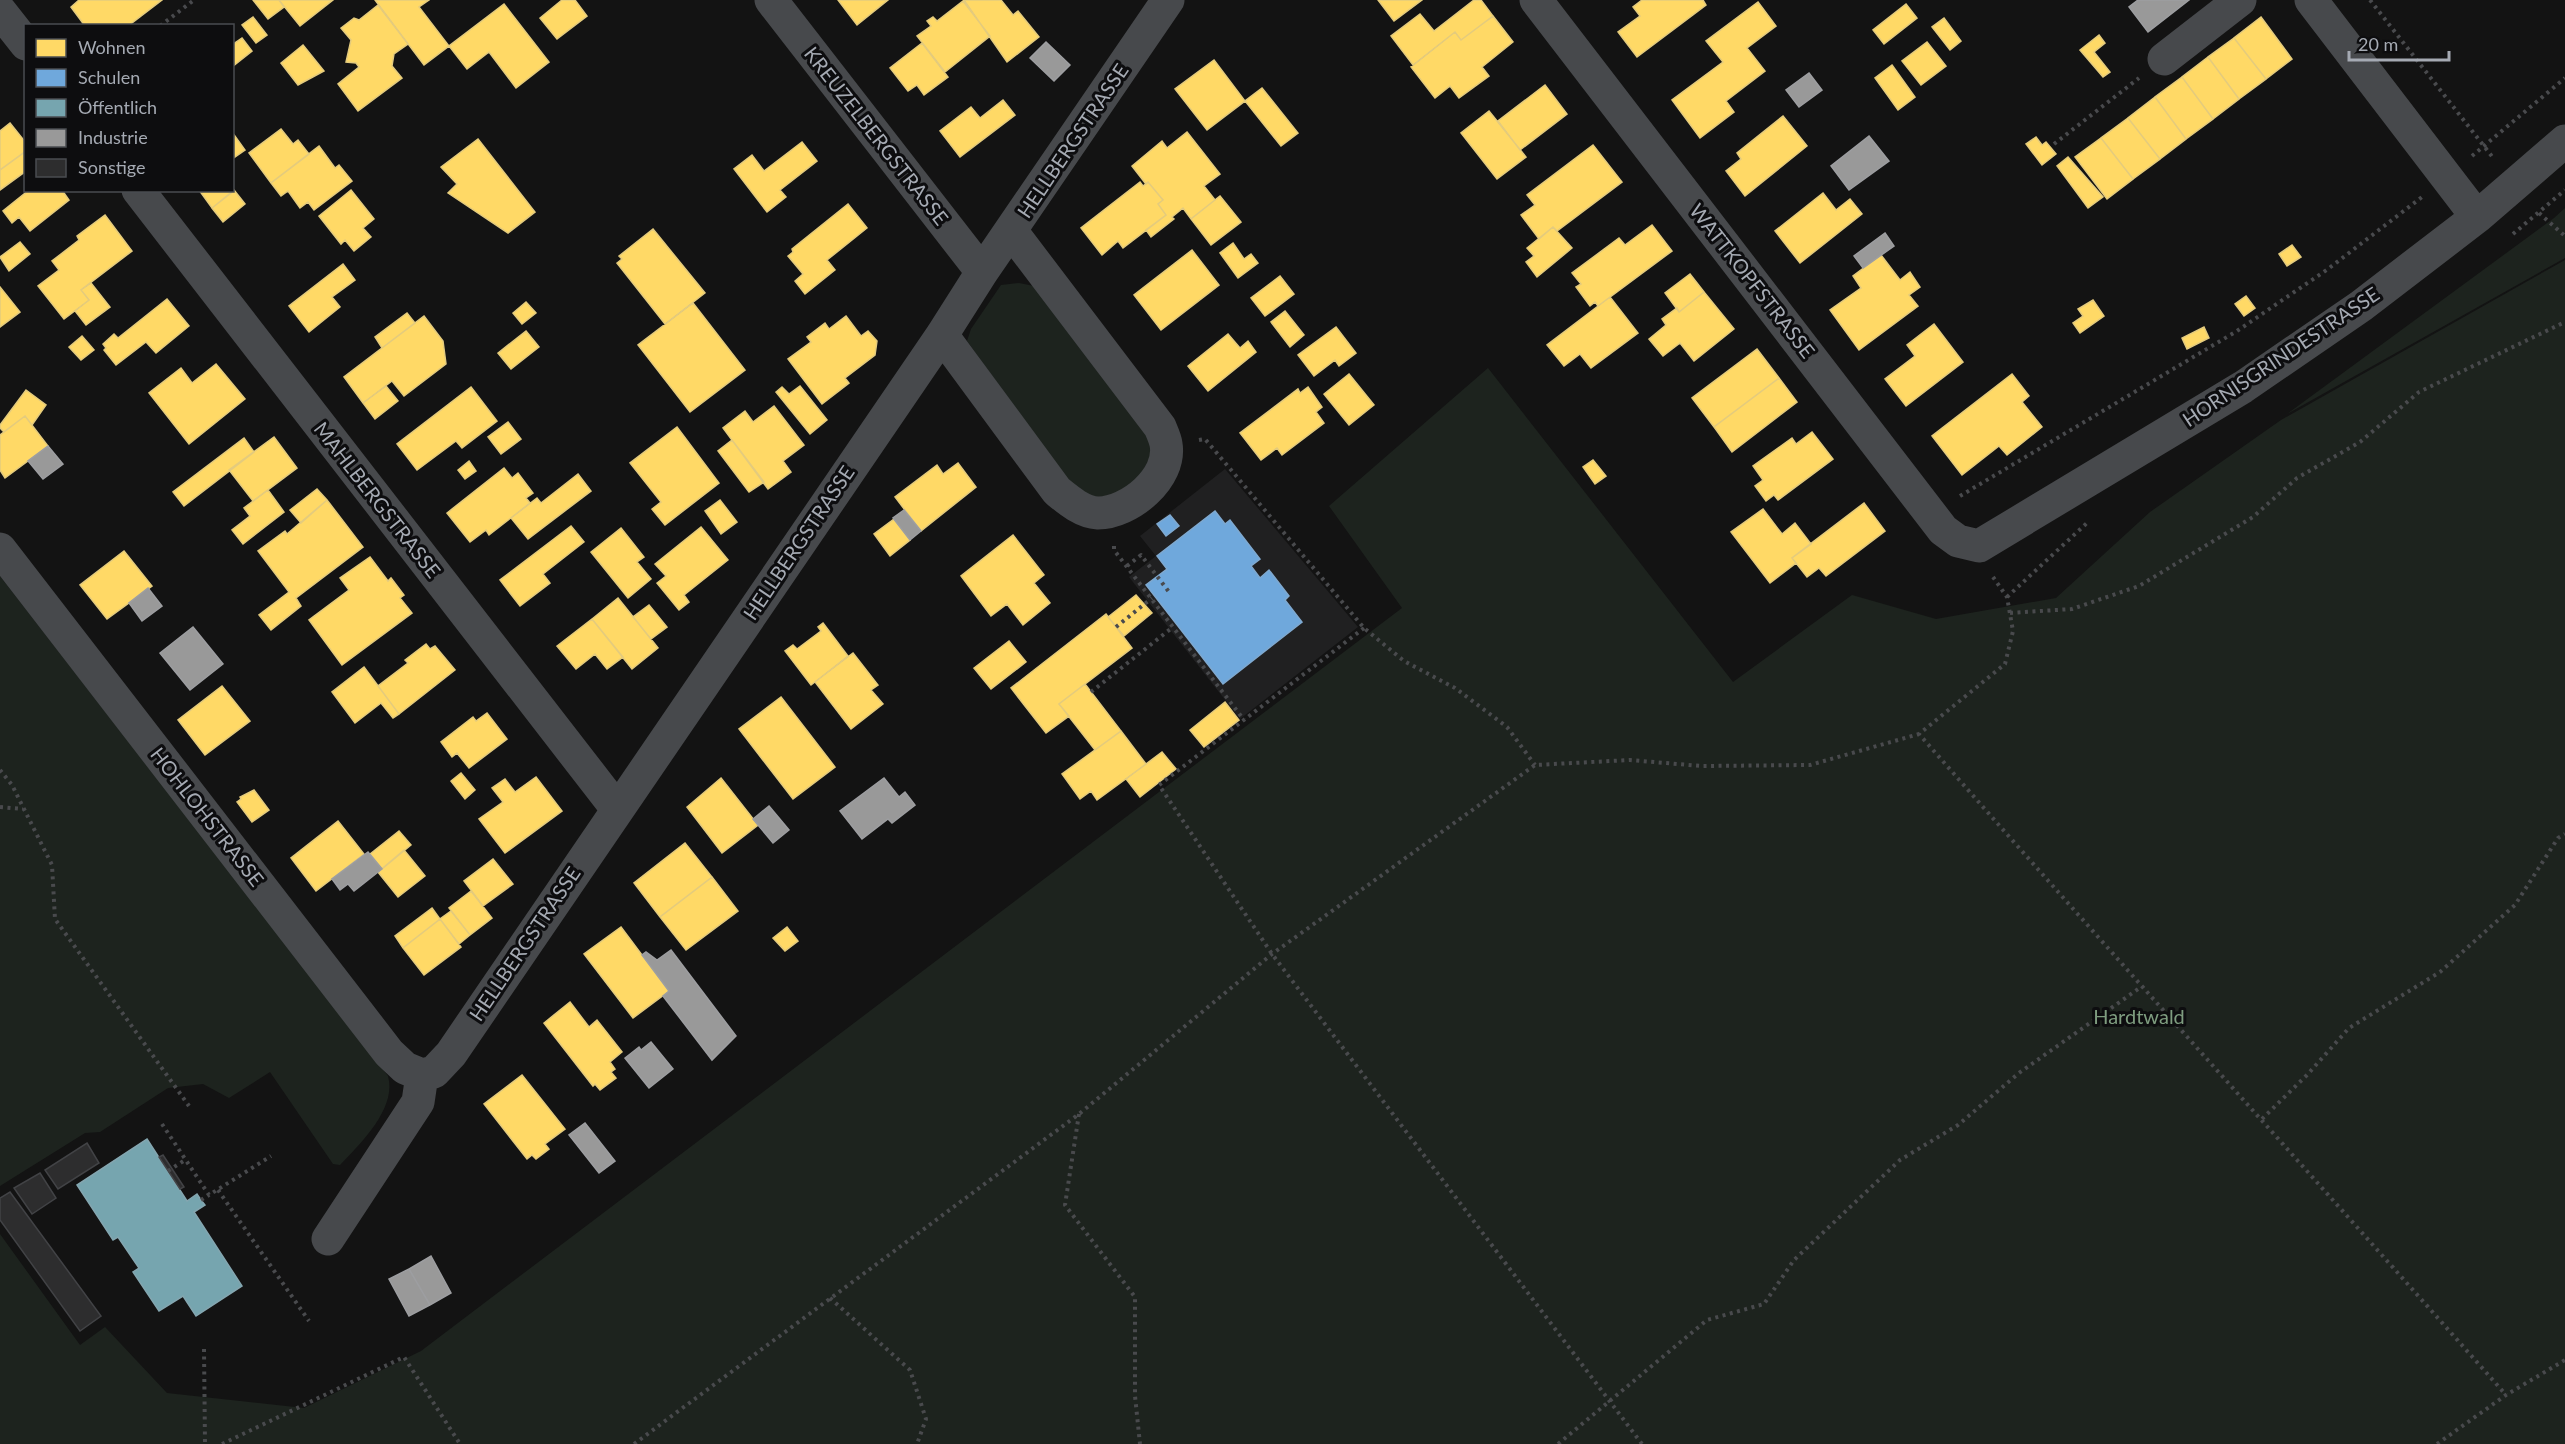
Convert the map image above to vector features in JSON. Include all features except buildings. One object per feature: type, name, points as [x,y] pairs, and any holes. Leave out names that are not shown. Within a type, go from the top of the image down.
[{"type":"street","name":"KREUZELBERGSTRASSE","points":[[771,0],[982,272]]},
{"type":"street","name":"HELLBERGSTRASSE","points":[[422,1076],[434,1072],[451,1054],[1168,0]]},
{"type":"street","name":"WATTKOPFSTRASSE","points":[[1536,0],[1930,514],[1943,530],[1980,553]]},
{"type":"street","points":[[2164,59],[2240,0]]},
{"type":"street","points":[[2311,0],[2477,217]]},
{"type":"street","points":[[0,11],[24,41]]},
{"type":"street","name":"HORNISGRINDESTRASSE","points":[[1980,553],[2243,387],[2361,306],[2477,217],[2565,141]]},
{"type":"street","name":"MAHLBERGSTRASSE","points":[[140,192],[617,809]]},
{"type":"street","points":[[942,335],[1057,491],[1075,504],[1095,513],[1115,511],[1139,499],[1154,482],[1163,466],[1167,445],[1160,426],[1012,232]]},
{"type":"street","name":"HOHLOHSTRASSE","points":[[0,549],[389,1053],[405,1068],[422,1076]]},
{"type":"street","points":[[328,1239],[418,1102],[422,1076]]},
{"type":"path","points":[[163,24],[194,0]]},
{"type":"path","points":[[2370,0],[2515,184]]},
{"type":"path","points":[[2054,144],[2164,59]]},
{"type":"path","points":[[1930,514],[2237,331],[2328,269],[2447,177],[2565,78]]},
{"type":"path","points":[[2010,613],[2072,609],[2139,586],[2253,517],[2297,478],[2360,442],[2419,392],[2565,322]]},
{"type":"path","points":[[1167,445],[1205,439],[1364,628],[1404,661],[1455,688],[1507,727],[1536,765]]},
{"type":"path","points":[[1108,512],[1114,550],[1244,720]]},
{"type":"path","points":[[634,1444],[1079,1114],[1272,954],[1536,765],[1630,760],[1702,766],[1810,765],[1919,734],[2005,664],[2013,631],[2007,597],[1980,553]]},
{"type":"path","points":[[1127,566],[1141,555],[1169,592]]},
{"type":"path","points":[[1116,627],[1152,598]]},
{"type":"path","points":[[1091,692],[1173,627]]},
{"type":"path","points":[[1364,628],[1159,785],[1272,954],[1642,1444]]},
{"type":"path","points":[[1919,734],[2141,987],[2262,1119],[2506,1395]]},
{"type":"path","points":[[0,770],[12,785],[52,866],[55,919],[189,1106]]},
{"type":"path","points":[[0,807],[24,809]]},
{"type":"path","points":[[2262,1119],[2307,1075],[2349,1028],[2440,972],[2515,905],[2558,838],[2565,834]]},
{"type":"path","points":[[1558,1444],[1707,1320],[1764,1304],[1794,1260],[1900,1160],[1959,1125],[2019,1073],[2141,987]]},
{"type":"path","points":[[1079,1114],[1065,1205],[1135,1297],[1135,1396],[1140,1444]]},
{"type":"path","points":[[162,1124],[209,1195]]},
{"type":"path","points":[[201,1200],[272,1156]]},
{"type":"path","points":[[168,1171],[185,1160]]},
{"type":"path","points":[[218,1190],[309,1321]]},
{"type":"path","points":[[830,1298],[910,1370],[926,1419],[917,1444]]},
{"type":"path","points":[[204,1348],[205,1444]]},
{"type":"path","points":[[222,1444],[404,1357],[460,1444]]},
{"type":"path","points":[[2437,1444],[2506,1395],[2565,1360]]},
{"type":"shaded area","points":[[1225,469],[1358,627],[1240,719],[1129,577],[1156,556],[1140,536]]},
{"type":"green space","points":[[2565,208],[2565,258],[2287,414],[2554,218]]},
{"type":"green space","name":"Hardtwald","points":[[2565,260],[2565,1444],[0,1444],[0,1234],[80,1345],[105,1327],[167,1393],[304,1408],[421,1351],[1402,608],[1329,506],[1488,368],[1733,682],[1852,595],[1936,619],[2056,598],[2150,512],[2281,420]]},
{"type":"green space","points":[[1019,283],[1039,287],[1155,446],[1136,486],[1111,495],[1097,497],[1089,496],[1073,488],[967,341],[971,329],[1001,285]]},
{"type":"green space","points":[[0,576],[388,1076],[387,1100],[382,1112],[367,1136],[340,1165],[333,1164],[270,1072],[229,1098],[203,1084],[168,1088],[100,1132],[85,1133],[0,1186]]}]
